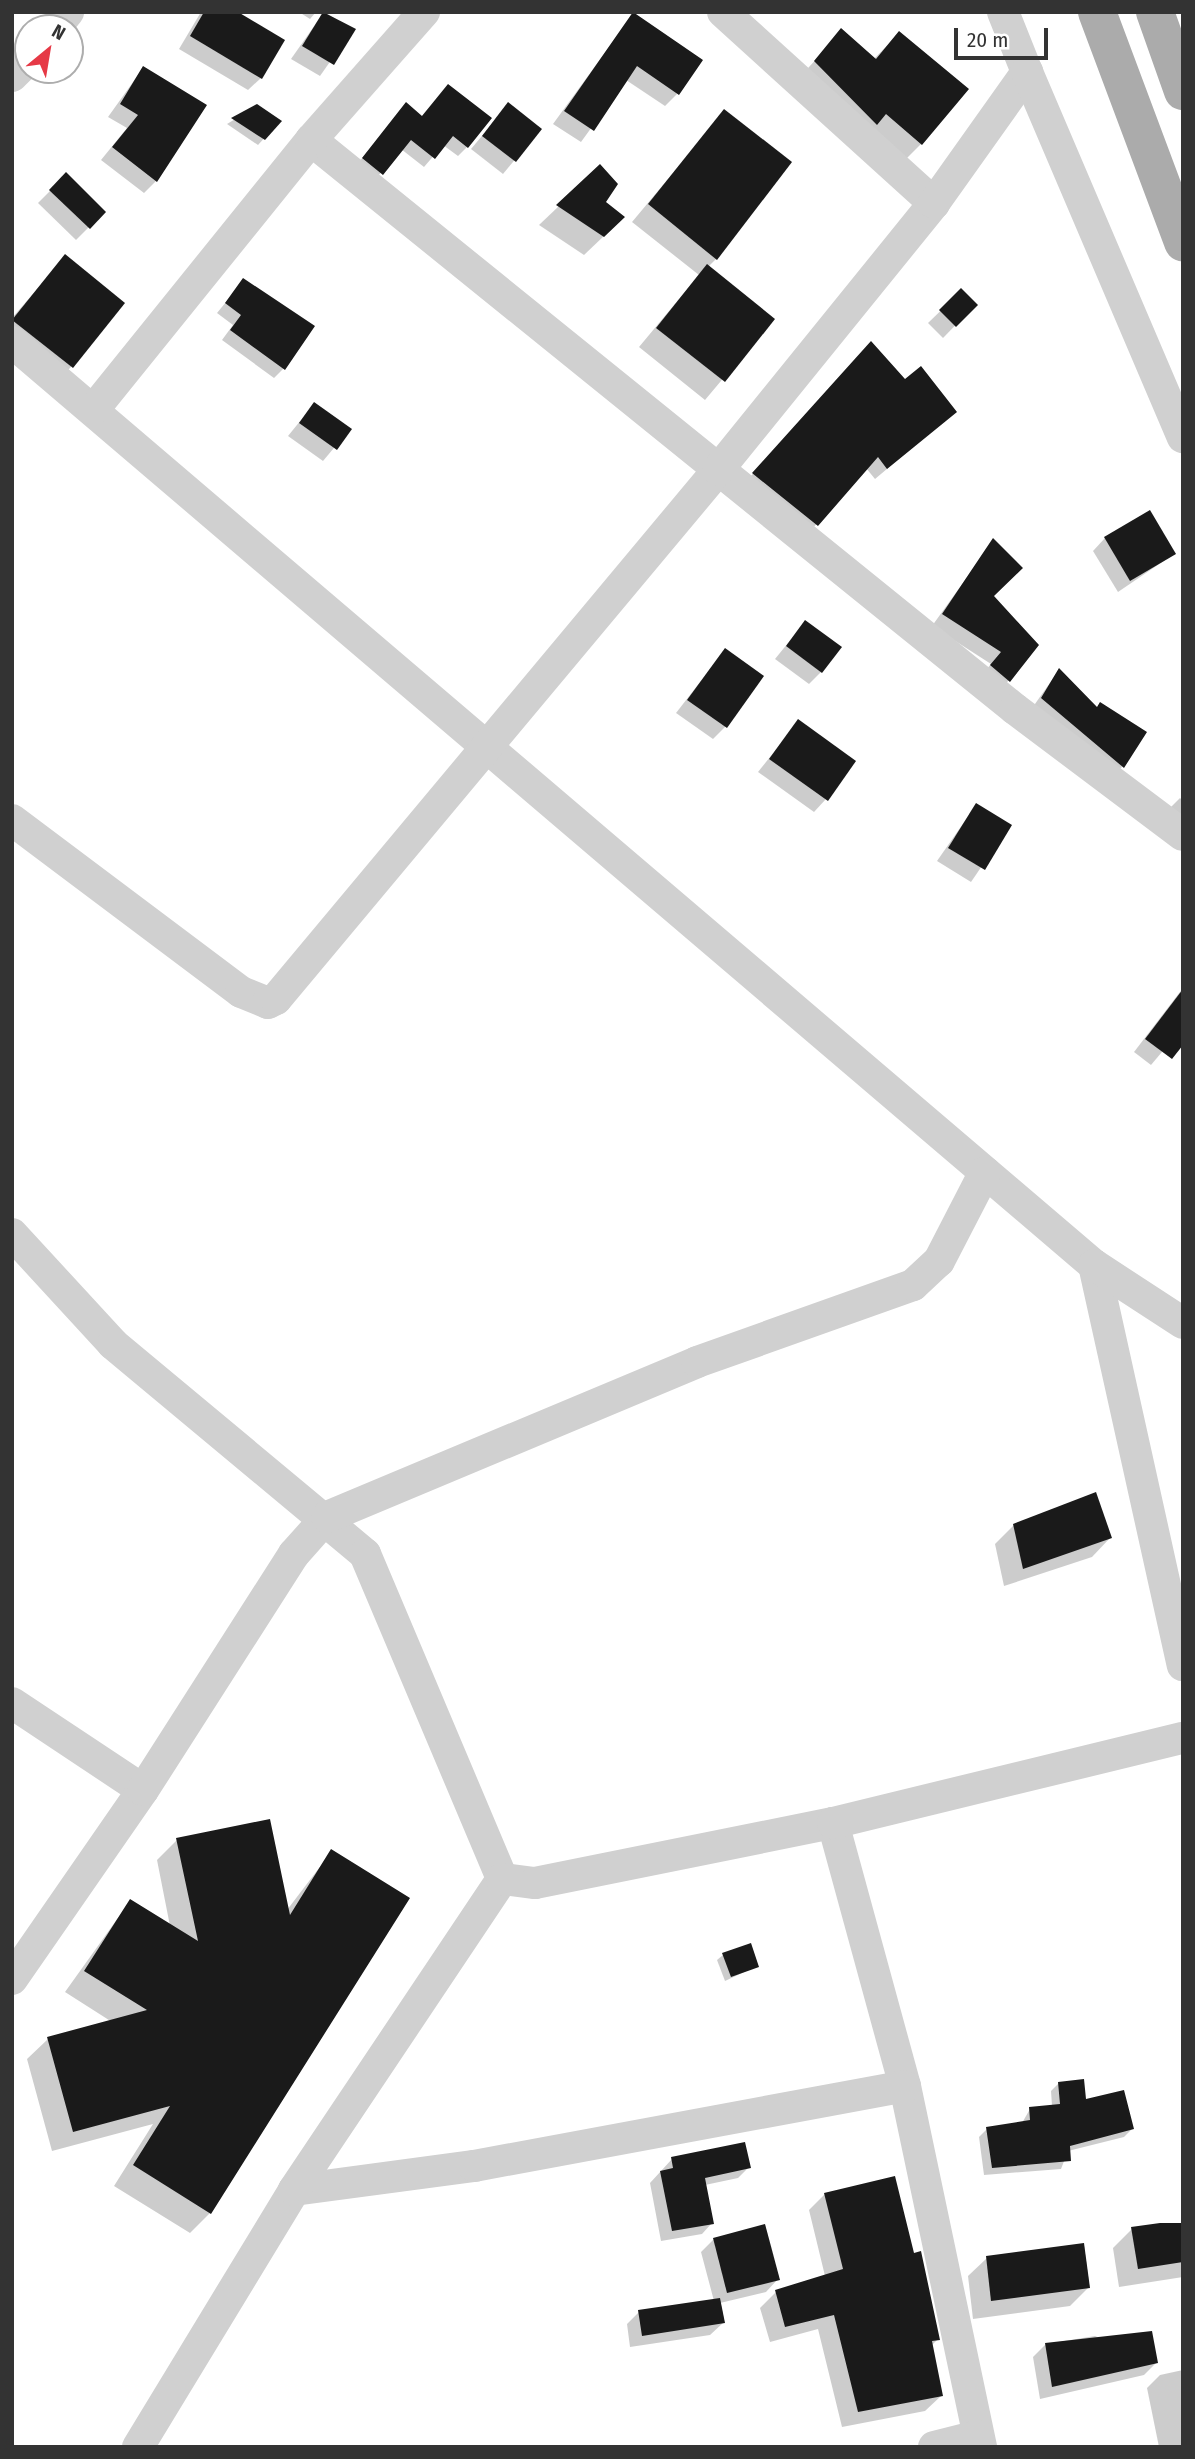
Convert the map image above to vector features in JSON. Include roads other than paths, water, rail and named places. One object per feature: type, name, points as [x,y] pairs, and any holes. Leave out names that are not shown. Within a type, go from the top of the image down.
[{"type":"main road","points":[[1097,12],[1183,242]]},
{"type":"main road","points":[[1155,12],[1183,91]]},
{"type":"street","points":[[94,409],[311,140],[424,12]]},
{"type":"street","points":[[723,12],[934,203]]},
{"type":"street","points":[[1003,12],[1183,437]]},
{"type":"street","points":[[12,820],[241,992],[268,1003],[492,746],[718,470],[934,203],[1027,72]]},
{"type":"street","points":[[311,140],[718,470],[1183,835]]},
{"type":"street","points":[[12,342],[492,746],[1094,1265],[1183,1323]]},
{"type":"street","points":[[12,1979],[144,1790],[294,1554],[327,1517],[697,1362],[913,1285],[939,1261],[985,1172]]},
{"type":"street","points":[[12,1234],[113,1344],[327,1517],[373,1567],[502,1879]]},
{"type":"street","points":[[1094,1265],[1183,1665]]},
{"type":"street","points":[[12,1703],[144,1790]]},
{"type":"street","points":[[502,1879],[535,1883],[833,1824],[1183,1738]]},
{"type":"street","points":[[833,1824],[905,2086],[979,2442],[934,2447]]},
{"type":"street","points":[[138,2447],[295,2190],[502,1879]]},
{"type":"street","points":[[295,2190],[474,2166],[905,2086]]}]
